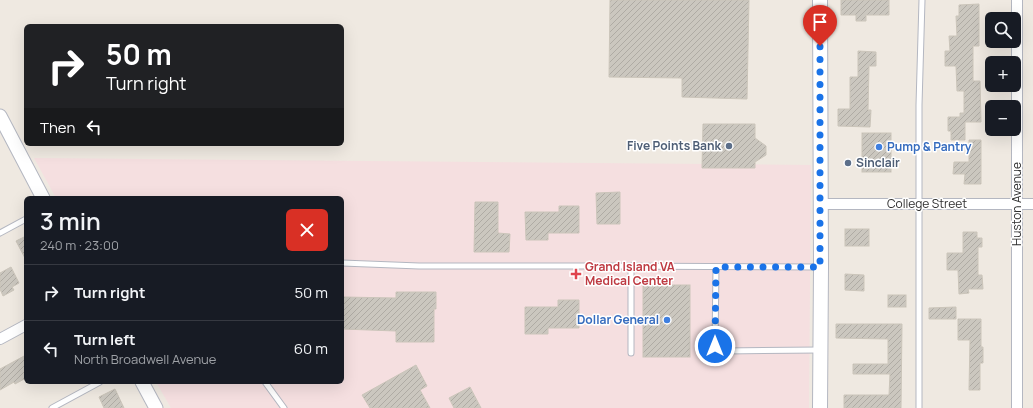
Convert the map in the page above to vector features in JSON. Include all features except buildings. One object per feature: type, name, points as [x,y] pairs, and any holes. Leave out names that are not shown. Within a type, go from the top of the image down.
[{"type":"main road","points":[[820,0],[820,408]]},
{"type":"street","name":"Huston Avenue","points":[[1017,0],[1017,408]]},
{"type":"street","points":[[2,124],[42,196]]},
{"type":"street","name":"College Street","points":[[820,204],[1033,204]]},
{"type":"street","points":[[0,338],[24,325]]},
{"type":"street","points":[[144,384],[156,408]]},
{"type":"lane","points":[[919,408],[919,105],[922,0]]},
{"type":"lane","points":[[0,233],[24,220]]},
{"type":"lane","points":[[344,263],[419,266],[593,266]]},
{"type":"lane","points":[[601,266],[820,267]]},
{"type":"lane","points":[[631,266],[632,352]]},
{"type":"lane","points":[[716,267],[715,346],[718,350],[820,350]]},
{"type":"lane","points":[[52,408],[96,384]]},
{"type":"lane","points":[[266,384],[284,408]]},
{"type":"shaded area","name":"Grand Island VA Medical Center","points":[[34,158],[811,165],[809,408],[171,408],[157,384],[344,384],[344,196],[55,196]]},
{"type":"place","name":"Five Points Bank","points":[[729,146]]},
{"type":"place","name":"Pump & Pantry","points":[[879,147]]},
{"type":"place","name":"Sinclair","points":[[848,163]]},
{"type":"place","name":"Grand Island VA Medical Center","points":[[576,274]]},
{"type":"place","name":"Dollar General","points":[[667,320]]},
{"type":"route","points":[[715,346],[716,267],[820,267],[820,46]]}]
